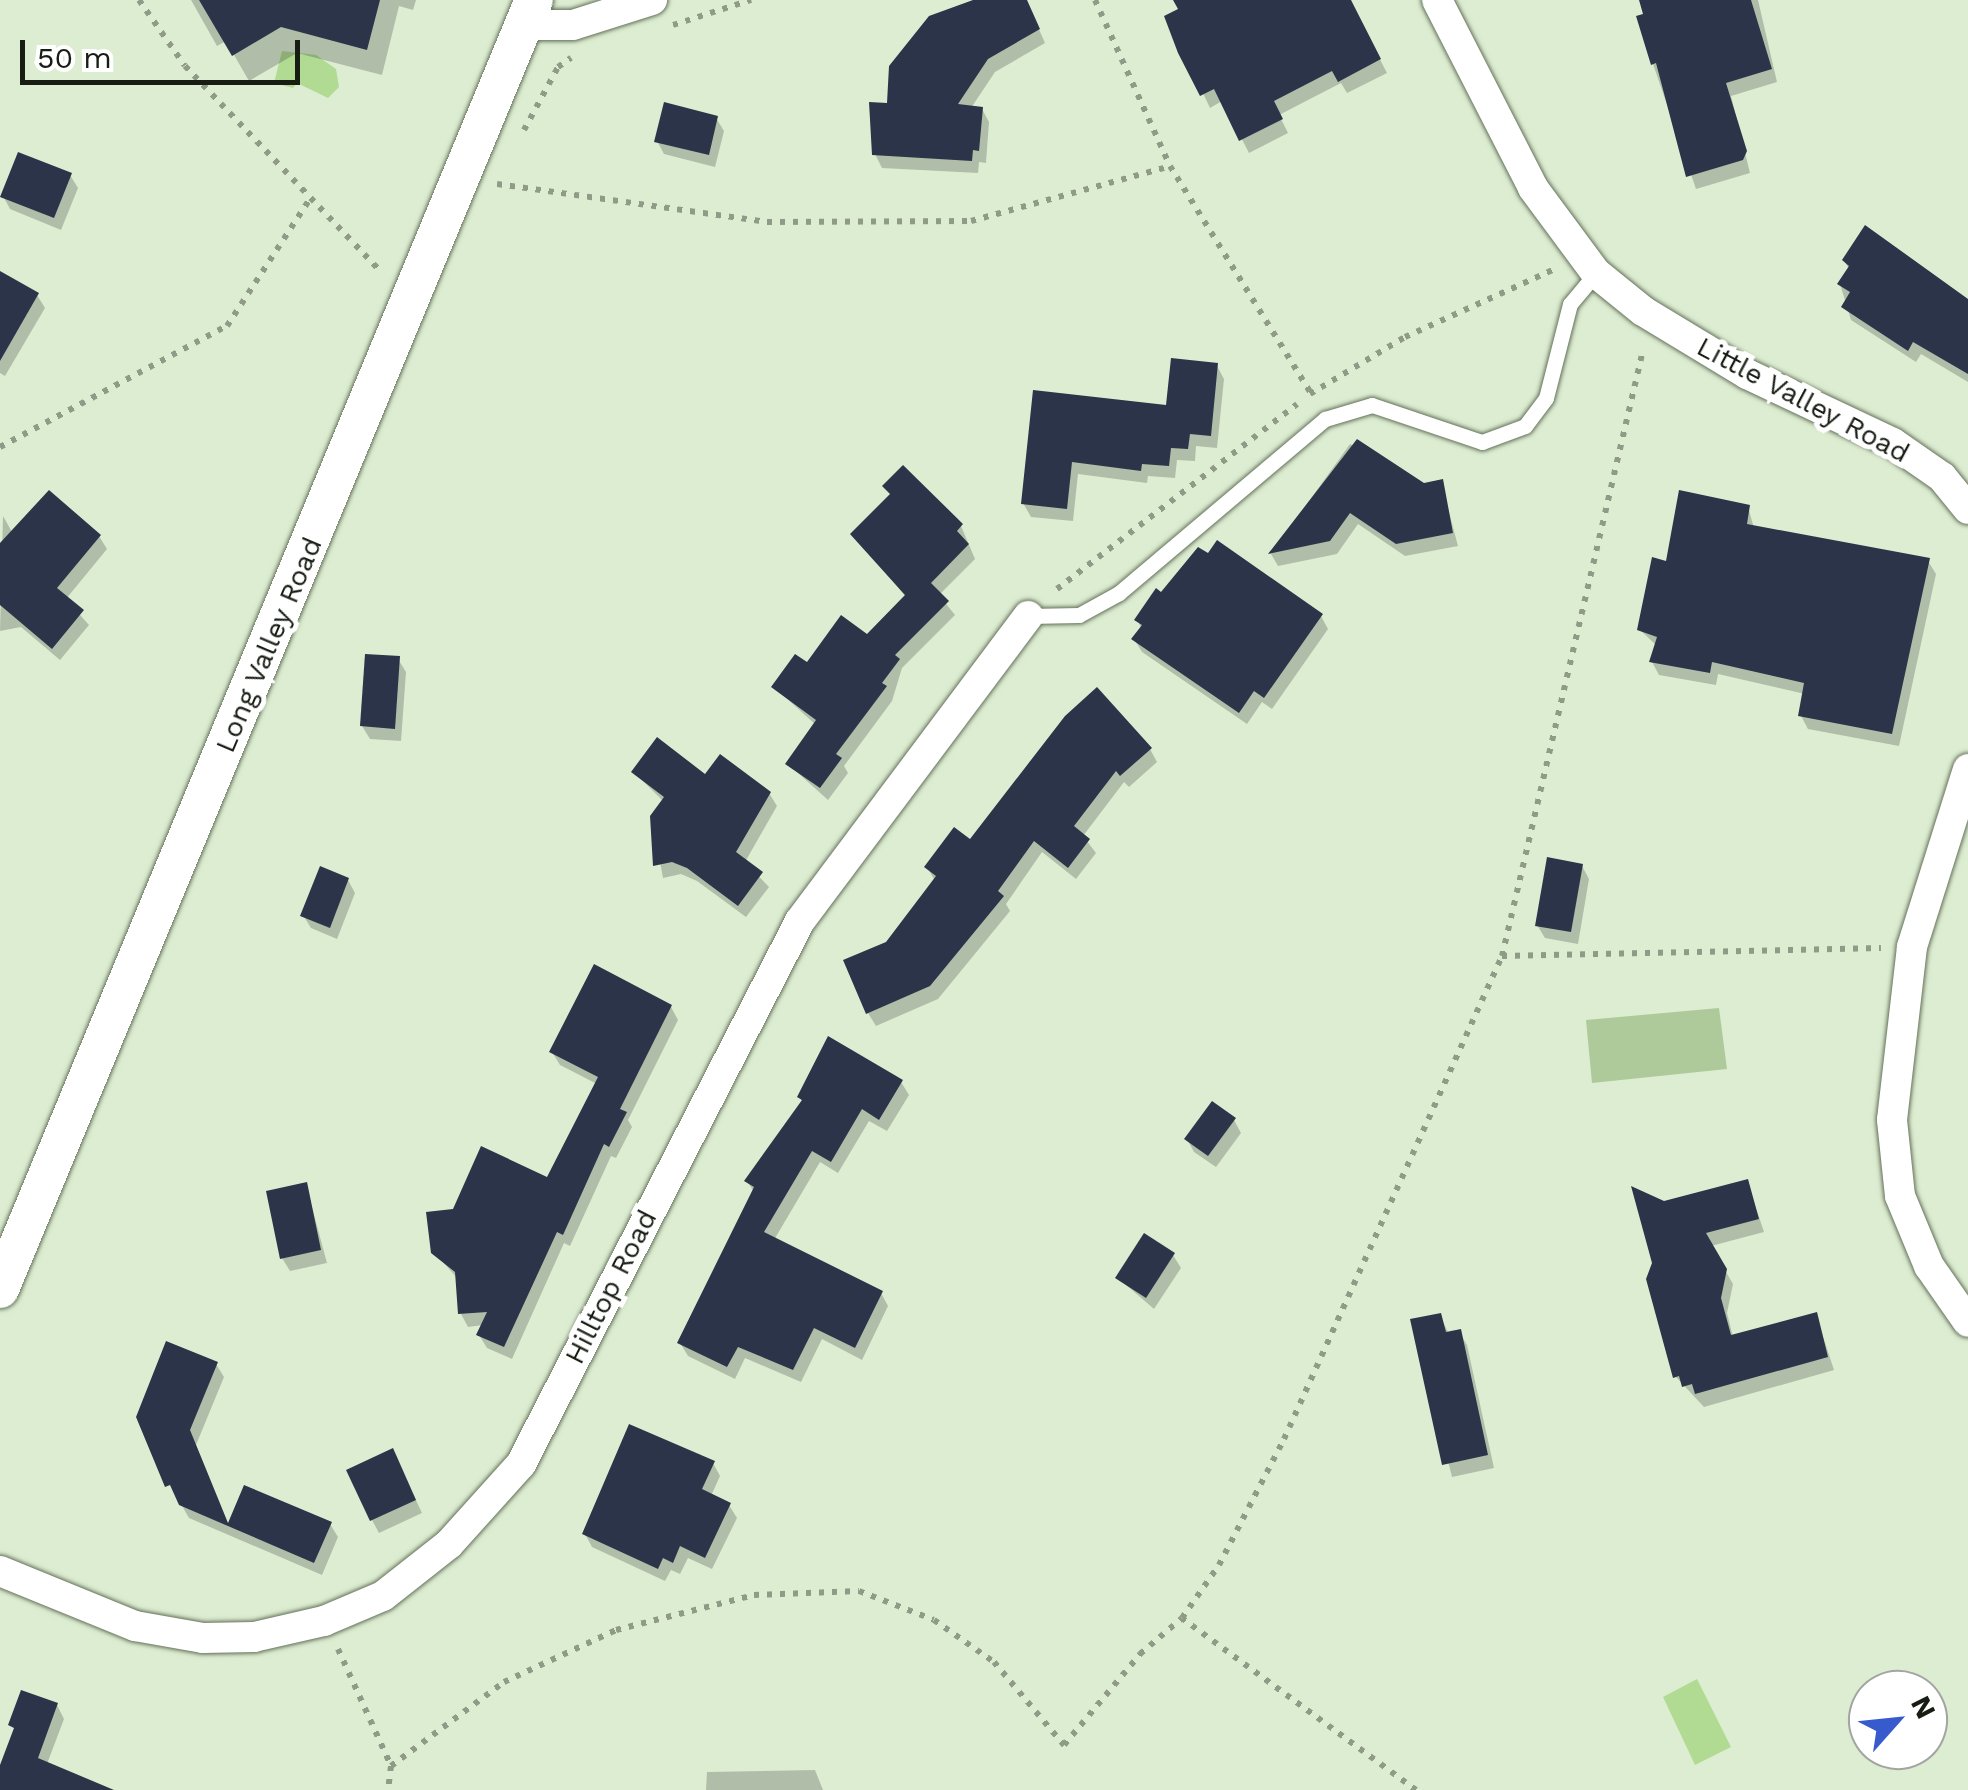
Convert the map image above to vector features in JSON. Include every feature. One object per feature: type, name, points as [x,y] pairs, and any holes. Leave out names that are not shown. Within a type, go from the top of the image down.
[{"type":"street","name":"Little Valley Road","points":[[1437,0],[1533,188],[1596,273],[1643,312],[1747,374],[1893,443],[1942,476],[1968,509]]},
{"type":"street","points":[[530,13],[574,25],[656,15]]},
{"type":"street","name":"Long Valley Road","points":[[0,1289],[478,179],[530,13]]},
{"type":"street","name":"Hilltop Road","points":[[0,1570],[135,1626],[203,1638],[254,1637],[324,1621],[383,1596],[450,1544],[520,1464],[800,921],[1028,616]]},
{"type":"street","points":[[1968,768],[1912,947],[1892,1120],[1900,1196],[1929,1266],[1968,1322]]},
{"type":"lane","points":[[1028,616],[1079,615],[1120,592],[1325,419],[1372,405],[1482,442],[1525,426],[1546,398],[1570,304],[1596,273]]},
{"type":"path","points":[[139,0],[184,66],[381,272]]},
{"type":"path","points":[[656,15],[751,0]]},
{"type":"path","points":[[1095,0],[1170,166],[1312,393]]},
{"type":"path","points":[[522,134],[558,67],[587,53]]},
{"type":"path","points":[[478,179],[767,222],[971,221],[1170,166]]},
{"type":"path","points":[[478,179],[504,167]]},
{"type":"path","points":[[0,448],[227,326],[311,196]]},
{"type":"path","points":[[391,1766],[504,1682],[616,1630],[754,1595],[858,1590],[934,1620],[994,1662],[1064,1745],[1140,1654],[1182,1618],[1219,1565],[1284,1439],[1502,956],[1643,348]]},
{"type":"path","points":[[1502,956],[1912,947]]},
{"type":"path","points":[[1182,1618],[1416,1790]]},
{"type":"path","points":[[324,1621],[391,1766],[388,1790]]},
{"type":"shaded area","points":[[282,51],[316,55],[336,69],[339,87],[328,98],[297,83],[293,88],[274,83]]},
{"type":"shaded area","points":[[1719,1008],[1727,1069],[1592,1083],[1586,1020]]},
{"type":"shaded area","points":[[1697,1679],[1731,1747],[1695,1765],[1663,1697]]},
{"type":"building","points":[[199,0],[380,0],[367,50],[281,27],[232,56]]},
{"type":"building","points":[[973,0],[1027,0],[1040,29],[988,59],[958,104],[983,107],[979,151],[973,150],[972,161],[872,155],[869,102],[887,103],[889,66],[929,16]]},
{"type":"building","points":[[1173,0],[1351,0],[1381,59],[1338,82],[1332,71],[1274,101],[1283,119],[1239,141],[1214,89],[1200,96],[1178,53],[1164,16],[1178,9]]},
{"type":"building","points":[[1639,0],[1751,0],[1772,69],[1726,83],[1747,151],[1743,160],[1686,177],[1656,63],[1651,65],[1636,16],[1643,14]]},
{"type":"building","points":[[664,102],[718,116],[709,155],[654,142]]},
{"type":"building","points":[[18,152],[72,173],[54,218],[0,197]]},
{"type":"building","points":[[1865,225],[1968,299],[1968,374],[1913,342],[1908,351],[1841,307],[1850,292],[1837,284],[1849,266],[1842,260]]},
{"type":"building","points":[[0,271],[39,293],[0,361]]},
{"type":"building","points":[[1171,358],[1218,363],[1211,436],[1190,434],[1188,449],[1171,448],[1169,466],[1142,464],[1141,471],[1072,462],[1067,509],[1021,504],[1033,390],[1166,405]]},
{"type":"building","points":[[1357,439],[1424,483],[1443,479],[1453,533],[1396,544],[1350,513],[1330,541],[1268,554]]},
{"type":"building","points":[[903,465],[963,524],[957,531],[969,544],[931,583],[949,601],[895,655],[900,659],[882,683],[887,686],[836,754],[842,758],[820,788],[785,764],[816,720],[771,687],[795,654],[807,662],[841,615],[867,634],[905,595],[850,534],[890,494],[882,486]]},
{"type":"building","points":[[49,490],[101,535],[57,588],[84,610],[52,649],[0,605],[0,543]]},
{"type":"building","points":[[1679,490],[1750,505],[1747,524],[1930,558],[1892,734],[1798,716],[1804,683],[1712,662],[1710,673],[1649,662],[1657,637],[1637,630],[1652,557],[1666,561]]},
{"type":"building","points":[[1217,540],[1323,614],[1264,698],[1254,691],[1239,713],[1131,639],[1142,625],[1134,620],[1156,588],[1161,592],[1198,547],[1208,553]]},
{"type":"building","points":[[365,654],[400,656],[395,729],[360,726]]},
{"type":"building","points":[[1097,687],[1152,748],[1120,776],[1116,771],[1074,826],[1090,839],[1068,868],[1034,841],[998,891],[1004,896],[930,986],[866,1014],[843,960],[886,942],[936,876],[924,867],[954,827],[970,839],[1065,716]]},
{"type":"building","points":[[657,737],[705,774],[720,754],[771,792],[736,852],[763,872],[738,906],[687,868],[672,862],[653,866],[650,816],[664,797],[631,772]]},
{"type":"building","points":[[1547,857],[1583,864],[1571,932],[1535,926]]},
{"type":"building","points":[[320,866],[349,878],[330,928],[300,916]]},
{"type":"building","points":[[594,964],[672,1005],[620,1109],[627,1112],[609,1147],[604,1144],[563,1235],[557,1232],[504,1347],[476,1335],[487,1312],[458,1314],[455,1272],[431,1253],[426,1212],[453,1209],[481,1146],[547,1177],[598,1077],[549,1052]]},
{"type":"building","points":[[828,1036],[903,1080],[879,1120],[862,1109],[831,1162],[812,1151],[764,1232],[883,1291],[855,1348],[814,1328],[793,1370],[738,1347],[727,1367],[677,1343],[754,1187],[744,1181],[802,1100],[797,1097]]},
{"type":"building","points":[[1212,1101],[1236,1118],[1208,1156],[1184,1139]]},
{"type":"building","points":[[1748,1179],[1759,1219],[1706,1233],[1727,1269],[1721,1298],[1731,1335],[1817,1312],[1828,1357],[1695,1394],[1692,1384],[1682,1387],[1679,1376],[1673,1378],[1646,1279],[1652,1263],[1631,1186],[1664,1201]]},
{"type":"building","points":[[307,1182],[321,1250],[280,1259],[266,1191]]},
{"type":"building","points":[[1144,1233],[1175,1253],[1146,1298],[1115,1278]]},
{"type":"building","points":[[1441,1313],[1446,1332],[1461,1329],[1488,1455],[1442,1465],[1410,1319]]},
{"type":"building","points":[[166,1341],[218,1362],[190,1430],[228,1523],[244,1485],[332,1522],[314,1563],[179,1505],[170,1485],[165,1487],[136,1417]]},
{"type":"building","points":[[629,1424],[715,1461],[702,1489],[731,1503],[705,1558],[680,1546],[673,1563],[663,1558],[658,1569],[582,1534]]},
{"type":"building","points":[[393,1448],[416,1500],[370,1521],[346,1470]]},
{"type":"building","points":[[21,1690],[58,1703],[38,1758],[114,1790],[0,1790],[0,1765],[14,1728],[8,1725]]}]
